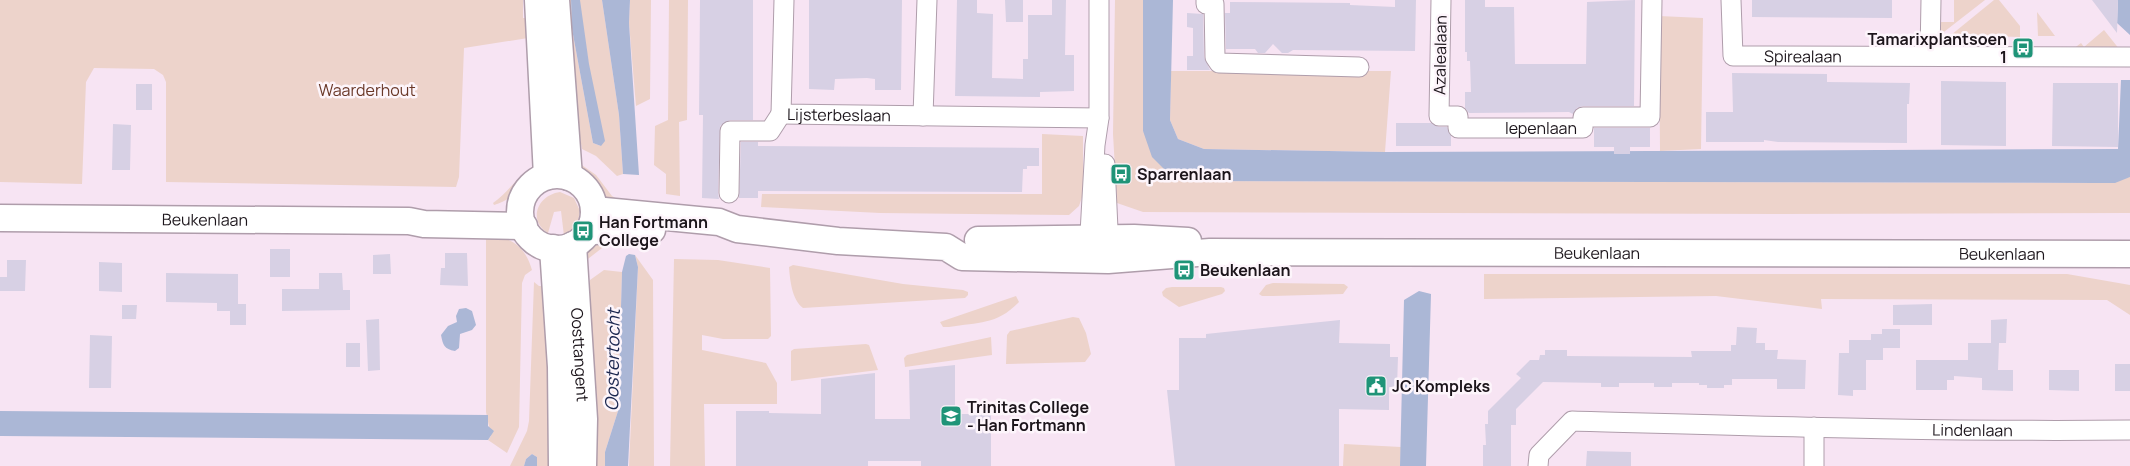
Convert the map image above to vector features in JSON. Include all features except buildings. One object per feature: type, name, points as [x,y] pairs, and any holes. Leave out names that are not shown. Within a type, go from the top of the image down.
[{"type":"street","points":[[538,0],[558,176]]},
{"type":"street","points":[[556,0],[558,176]]},
{"type":"street","name":"Lijsterbeslaan","points":[[784,0],[781,114],[1099,118]]},
{"type":"street","points":[[923,116],[927,0]]},
{"type":"street","points":[[1099,0],[1099,118],[1104,150],[1099,249]]},
{"type":"street","points":[[1206,0],[1206,4],[1214,4],[1215,57],[1217,62],[1221,64],[1359,67]]},
{"type":"street","name":"Azalealaan","points":[[1439,109],[1441,0]]},
{"type":"street","name":"Iepenlaan","points":[[1439,109],[1439,116],[1458,116],[1458,128],[1583,128],[1583,117],[1650,117],[1652,0]]},
{"type":"street","name":"Spirealaan","points":[[1732,0],[1732,56],[1930,55]]},
{"type":"street","points":[[1931,0],[1930,55],[2130,57]]},
{"type":"street","points":[[729,193],[730,131],[770,131],[781,114]]},
{"type":"street","points":[[558,176],[586,188],[592,197],[577,233],[542,245],[531,238],[522,216],[530,187],[558,176]]},
{"type":"street","name":"Beukenlaan","points":[[0,218],[409,220],[424,224],[522,216]]},
{"type":"street","name":"Beukenlaan","points":[[577,233],[629,222],[718,234],[737,229],[838,241],[946,248],[962,257],[1234,242],[2130,244]]},
{"type":"street","name":"Oosttangent","points":[[562,466],[561,367],[577,233]]},
{"type":"street","name":"Oosttangent","points":[[577,233],[584,419],[583,466]]},
{"type":"street","name":"Beukenlaan","points":[[1099,249],[1210,252],[2130,254]]},
{"type":"street","name":"Lindenlaan","points":[[1538,466],[1539,455],[1572,421],[2039,431],[2130,430]]},
{"type":"street","points":[[1814,427],[1814,466]]},
{"type":"green space","name":"Waarderhout","points":[[0,0],[523,0],[523,18],[527,18],[528,38],[464,48],[459,177],[456,187],[166,182],[166,82],[163,75],[154,69],[94,68],[86,82],[82,184],[0,182]]},
{"type":"green space","points":[[561,0],[571,0],[572,29],[593,143],[601,146],[580,0],[602,0],[619,115],[623,174],[617,176],[596,156],[582,149],[580,138],[575,139]]},
{"type":"green space","points":[[630,0],[651,0],[650,99],[636,106],[629,23]]},
{"type":"green space","points":[[669,0],[688,0],[687,120],[679,122],[680,196],[666,194],[666,174],[654,165],[655,126],[668,120]]},
{"type":"green space","points":[[1115,0],[1143,0],[1143,131],[1171,176],[1193,181],[2096,183],[2130,177],[2130,213],[1143,212],[1117,203],[1113,134]]},
{"type":"green space","points":[[1954,0],[1985,0],[1940,35],[1940,22],[1954,22]]},
{"type":"green space","points":[[1994,0],[1999,0],[2020,26],[2020,37],[1951,35]]},
{"type":"green space","points":[[2037,12],[2055,36],[2038,36]]},
{"type":"green space","points":[[1659,16],[1703,18],[1701,149],[1660,151]]},
{"type":"green space","points":[[2104,30],[2120,50],[2073,49],[2081,43],[2084,47]]},
{"type":"green space","points":[[1171,71],[1391,71],[1385,152],[1204,149],[1178,139],[1170,120]]},
{"type":"green space","points":[[1042,134],[1083,136],[1083,194],[1079,206],[1069,215],[880,213],[761,207],[762,194],[1042,194]]},
{"type":"green space","points":[[579,163],[596,175],[612,196],[619,200],[604,201],[583,174]]},
{"type":"green space","points":[[534,167],[535,174],[521,188],[506,200],[494,205],[493,203]]},
{"type":"green space","points":[[560,192],[574,198],[580,211],[577,226],[564,236],[561,211],[554,212],[548,233],[538,222],[537,215],[541,203],[546,198]]},
{"type":"green space","points":[[486,236],[503,238],[516,244],[525,255],[532,270],[525,275],[522,283],[519,427],[507,453],[488,440],[491,436],[486,412]]},
{"type":"green space","points":[[611,241],[584,262],[587,252],[593,246],[601,242]]},
{"type":"green space","points":[[635,255],[653,280],[654,466],[629,466],[638,267]]},
{"type":"green space","points":[[674,259],[718,260],[770,268],[771,336],[768,339],[723,339],[702,335],[702,350],[766,363],[777,383],[777,404],[704,404],[705,466],[670,466]]},
{"type":"green space","points":[[793,265],[903,284],[963,290],[968,292],[968,295],[965,298],[803,308],[796,300],[792,289],[789,267]]},
{"type":"green space","points":[[604,270],[622,272],[618,411],[605,452],[605,466],[591,466],[586,288],[589,287],[590,280]]},
{"type":"green space","points":[[1484,274],[2067,274],[2130,285],[2130,315],[2107,300],[1821,299],[1822,309],[1716,296],[1484,299]]},
{"type":"green space","points":[[534,282],[539,286],[543,286],[554,466],[537,466],[537,457],[532,454],[526,459],[524,466],[510,466],[527,431],[529,421]]},
{"type":"green space","points":[[1273,283],[1344,284],[1348,287],[1343,294],[1262,296],[1259,294],[1266,285]]},
{"type":"green space","points":[[1221,287],[1225,291],[1222,294],[1179,307],[1163,296],[1162,292],[1166,288]]},
{"type":"green space","points":[[1016,296],[1019,302],[995,319],[949,327],[943,327],[940,322]]},
{"type":"green space","points":[[1073,317],[1079,318],[1086,333],[1091,354],[1085,362],[1006,364],[1007,335],[1010,331]]},
{"type":"green space","points":[[991,337],[992,355],[905,367],[904,358],[907,355]]},
{"type":"green space","points":[[869,345],[878,370],[791,381],[791,351],[794,349]]},
{"type":"green space","points":[[1344,444],[1401,447],[1400,466],[1343,466]]},
{"type":"water","points":[[571,0],[580,0],[589,64],[605,141],[601,146],[593,143],[572,29]]},
{"type":"water","points":[[602,0],[630,0],[629,23],[639,175],[623,174],[619,115]]},
{"type":"water","points":[[1143,0],[1173,0],[1170,120],[1178,139],[1204,149],[1385,152],[2118,149],[2121,80],[2130,80],[2130,177],[2115,183],[1193,181],[1171,176],[1152,157],[1143,131]]},
{"type":"water","points":[[2118,0],[2130,0],[2130,35],[2117,23]]},
{"type":"water","points":[[629,254],[635,255],[638,267],[628,466],[605,466],[605,452],[618,411],[622,272],[626,256]]},
{"type":"water","points":[[1419,291],[1431,294],[1426,466],[1400,466],[1404,300]]},
{"type":"water","points":[[466,308],[472,311],[476,325],[472,330],[460,334],[459,348],[455,351],[448,349],[443,344],[441,335],[448,326],[457,322],[456,316],[459,309]]},
{"type":"water","points":[[0,411],[488,415],[488,426],[494,431],[488,440],[0,436]]},
{"type":"water","points":[[532,454],[537,457],[537,466],[524,466],[526,459]]},
{"type":"place","name":"Tamarixplantsoen 1","points":[[2023,48]]},
{"type":"place","name":"Sparrenlaan","points":[[1121,174]]},
{"type":"place","name":"Han Fortmann College","points":[[583,231]]},
{"type":"place","name":"Beukenlaan","points":[[1184,270]]},
{"type":"place","name":"JC Kompleks","points":[[1376,386]]},
{"type":"place","name":"Trinitas College - Han Fortmann","points":[[951,416]]},
{"type":"water label","name":"Oostertocht","points":[[612,360]]}]
